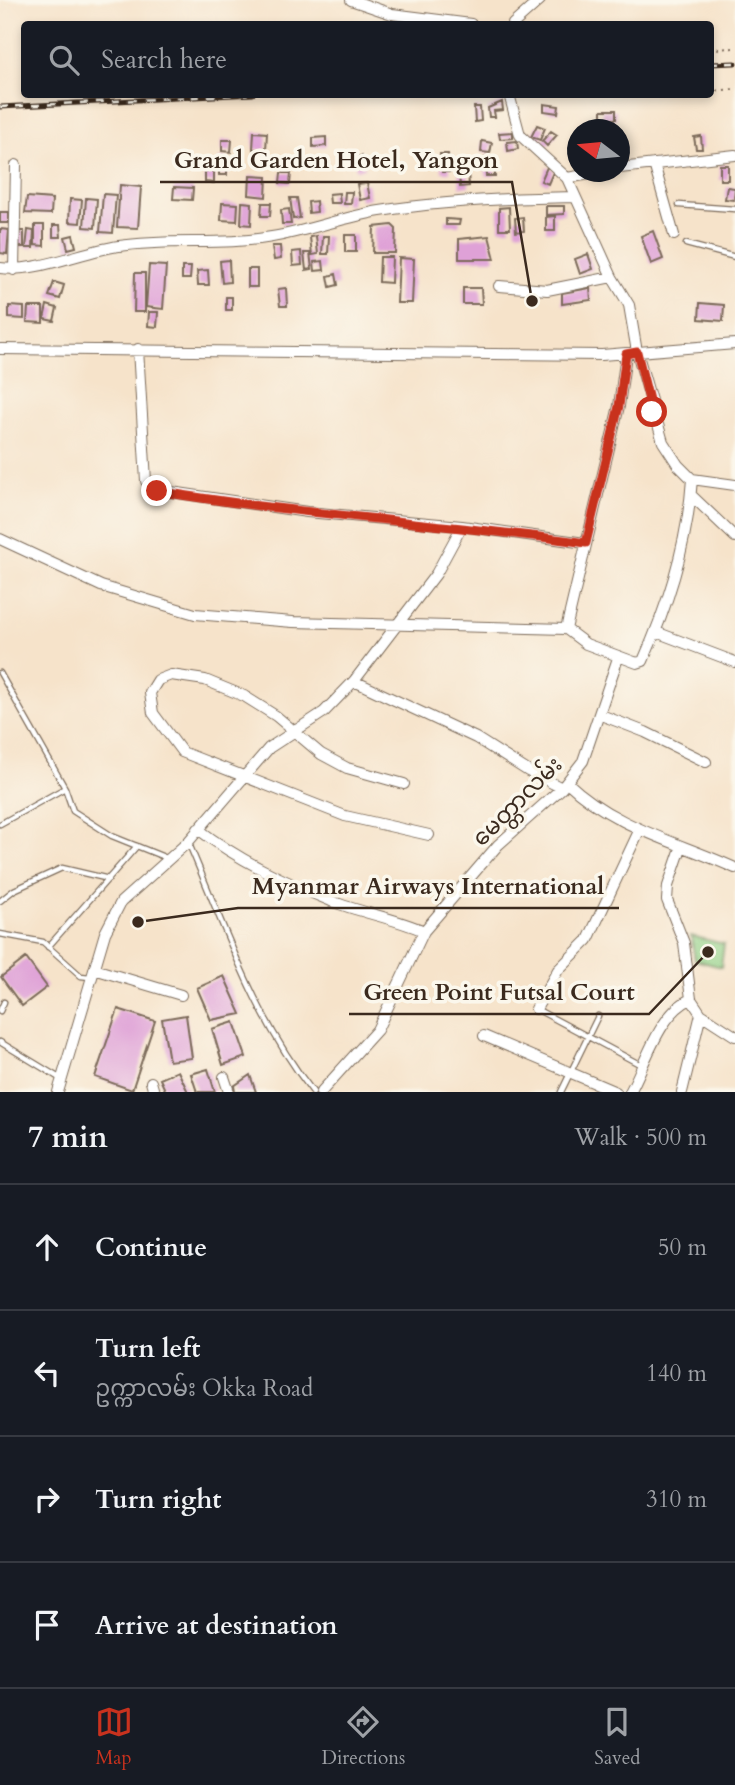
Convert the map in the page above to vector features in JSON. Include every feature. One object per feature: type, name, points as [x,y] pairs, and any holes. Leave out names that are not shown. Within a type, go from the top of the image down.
[{"type":"street","points":[[351,0],[392,14],[447,21]]},
{"type":"street","points":[[516,21],[540,0]]},
{"type":"street","points":[[510,98],[520,135],[567,178]]},
{"type":"street","points":[[630,168],[735,155]]},
{"type":"street","points":[[654,164],[674,235]]},
{"type":"street","points":[[14,270],[16,165]]},
{"type":"street","points":[[566,629],[631,353],[629,305],[611,277],[569,182]]},
{"type":"street","points":[[0,268],[14,270],[88,255],[116,246],[161,242],[197,244],[272,237],[379,212],[456,200],[575,197]]},
{"type":"street","points":[[499,286],[547,290],[611,277]]},
{"type":"street","points":[[0,349],[631,353],[735,344]]},
{"type":"street","points":[[138,349],[146,481],[151,489],[307,512],[462,526],[586,543]]},
{"type":"street","points":[[631,353],[663,442],[678,465],[692,479],[735,485]]},
{"type":"street","points":[[0,539],[101,586],[195,614],[396,626],[566,629],[586,644],[637,663],[643,661],[656,632],[690,515],[692,479]]},
{"type":"street","points":[[691,495],[735,537]]},
{"type":"street","points":[[58,1092],[93,973],[113,914],[121,902],[188,842],[269,748],[324,712],[354,681],[436,575],[462,526]]},
{"type":"street","points":[[656,632],[735,662]]},
{"type":"street","name":"မေတ္တာလမ်း","points":[[321,1092],[377,1030],[424,931],[498,845],[564,785],[583,761],[601,715],[618,658]]},
{"type":"street","points":[[404,785],[347,768],[321,754],[244,696],[205,680],[171,675],[158,680],[150,693],[153,713],[182,752],[345,816],[429,835]]},
{"type":"street","points":[[354,681],[476,738],[528,771],[564,785],[639,831],[735,868]]},
{"type":"street","points":[[601,715],[645,732],[706,762]]},
{"type":"street","points":[[198,829],[226,851],[292,883],[333,901],[424,931]]},
{"type":"street","points":[[536,1009],[558,970],[588,940],[639,831]]},
{"type":"street","points":[[681,848],[668,886],[667,900],[684,943],[691,999],[702,1014],[735,1036]]},
{"type":"street","points":[[93,973],[181,995]]},
{"type":"street","points":[[630,1092],[657,1036],[679,1004],[691,999]]},
{"type":"street","points":[[682,1092],[702,1014]]},
{"type":"street","points":[[484,1036],[616,1092]]},
{"type":"street","points":[[223,1077],[229,1092]]},
{"type":"lane","points":[[679,205],[735,209]]},
{"type":"lane","points":[[686,244],[735,257]]},
{"type":"lane","points":[[0,673],[65,788],[73,811],[112,836],[170,859]]},
{"type":"lane","points":[[1,821],[65,788]]},
{"type":"lane","points":[[188,842],[239,967],[269,1030],[313,1092]]},
{"type":"lane","points":[[48,947],[137,846]]},
{"type":"lane","points":[[0,901],[15,890],[62,868],[109,878]]},
{"type":"lane","points":[[0,934],[43,942],[81,976],[93,973]]},
{"type":"lane","points":[[0,1011],[4,1002]]},
{"type":"lane","points":[[536,1009],[644,1066]]},
{"type":"lane","points":[[561,1092],[598,1016]]},
{"type":"lane","points":[[0,1042],[61,1080]]},
{"type":"path","points":[[714,49],[735,48]]},
{"type":"path","points":[[714,91],[735,89]]},
{"type":"green space","points":[[691,936],[724,944],[721,967],[695,960]]},
{"type":"building","points":[[502,102],[503,110],[494,111],[495,117],[489,117],[488,108]]},
{"type":"building","points":[[544,104],[559,106],[558,113],[544,111]]},
{"type":"building","points":[[474,107],[480,107],[481,121],[475,122]]},
{"type":"building","points":[[602,110],[616,110],[616,119],[602,119]]},
{"type":"building","points":[[537,125],[545,128],[540,140],[531,137]]},
{"type":"building","points":[[551,131],[557,135],[547,146],[542,141]]},
{"type":"building","points":[[254,132],[267,133],[266,150],[253,149]]},
{"type":"building","points":[[513,132],[513,138],[500,139],[499,133]]},
{"type":"building","points":[[701,136],[702,149],[696,149],[694,137]]},
{"type":"building","points":[[326,137],[326,146],[313,147],[313,138]]},
{"type":"building","points":[[222,140],[232,140],[231,152],[222,151]]},
{"type":"building","points":[[482,141],[492,143],[490,153],[481,152]]},
{"type":"building","points":[[517,141],[518,149],[508,151],[507,142]]},
{"type":"building","points":[[440,154],[448,154],[450,172],[442,172]]},
{"type":"building","points":[[362,156],[364,168],[356,170],[354,157]]},
{"type":"building","points":[[494,157],[495,176],[486,176],[485,158]]},
{"type":"building","points":[[219,158],[227,158],[227,175],[219,175]]},
{"type":"building","points":[[720,165],[728,165],[728,180],[720,180]]},
{"type":"building","points":[[547,167],[554,170],[548,184],[541,181]]},
{"type":"building","points":[[205,170],[214,171],[214,183],[205,182]]},
{"type":"building","points":[[468,172],[469,186],[460,187],[459,173]]},
{"type":"building","points":[[281,173],[291,173],[290,184],[280,183]]},
{"type":"building","points":[[250,176],[267,177],[266,197],[249,195]]},
{"type":"building","points":[[367,183],[370,198],[360,200],[357,184]]},
{"type":"building","points":[[120,185],[141,187],[138,228],[117,227]]},
{"type":"building","points":[[174,187],[193,188],[192,200],[173,199]]},
{"type":"building","points":[[727,187],[735,188],[734,200],[725,199]]},
{"type":"building","points":[[345,192],[352,192],[351,204],[344,204]]},
{"type":"building","points":[[339,193],[340,203],[330,203],[329,194]]},
{"type":"building","points":[[103,194],[116,195],[113,233],[100,232]]},
{"type":"building","points":[[27,197],[52,199],[51,214],[25,213]]},
{"type":"building","points":[[86,198],[97,199],[95,228],[84,227]]},
{"type":"building","points":[[290,198],[297,198],[300,218],[293,219]]},
{"type":"building","points":[[70,199],[82,200],[80,223],[69,222]]},
{"type":"building","points":[[316,201],[317,212],[309,213],[308,202]]},
{"type":"building","points":[[242,202],[252,203],[251,225],[241,224]]},
{"type":"building","points":[[222,203],[238,204],[237,221],[221,220]]},
{"type":"building","points":[[262,203],[271,203],[270,216],[261,216]]},
{"type":"building","points":[[546,206],[564,206],[564,214],[546,215]]},
{"type":"building","points":[[509,207],[510,229],[499,229],[499,208]]},
{"type":"building","points":[[289,209],[291,224],[282,224],[281,210]]},
{"type":"building","points":[[0,212],[9,212],[9,223],[0,223]]},
{"type":"building","points":[[555,216],[555,231],[546,231],[546,217]]},
{"type":"building","points":[[523,217],[524,231],[516,232],[515,218]]},
{"type":"building","points":[[446,219],[460,220],[459,225],[446,225]]},
{"type":"building","points":[[35,225],[44,225],[44,246],[35,245]]},
{"type":"building","points":[[53,225],[60,225],[61,237],[53,237]]},
{"type":"building","points":[[392,225],[396,229],[395,253],[373,253],[374,227]]},
{"type":"building","points":[[0,229],[9,230],[7,254],[0,253]]},
{"type":"building","points":[[28,230],[34,231],[33,248],[26,248]]},
{"type":"building","points":[[17,231],[24,231],[24,247],[17,247]]},
{"type":"building","points":[[653,231],[663,259],[651,264],[641,236]]},
{"type":"building","points":[[73,235],[76,247],[68,249],[65,237]]},
{"type":"building","points":[[345,235],[356,235],[356,252],[345,252]]},
{"type":"building","points":[[316,236],[318,254],[312,255],[310,237]]},
{"type":"building","points":[[323,236],[329,236],[328,254],[322,254]]},
{"type":"building","points":[[489,236],[495,259],[459,259],[459,239]]},
{"type":"building","points":[[272,246],[280,246],[281,259],[274,260]]},
{"type":"building","points":[[301,251],[302,265],[293,266],[292,252]]},
{"type":"building","points":[[304,253],[310,253],[312,269],[306,270]]},
{"type":"building","points":[[588,254],[593,269],[580,274],[575,259]]},
{"type":"building","points":[[380,257],[392,257],[391,283],[379,282]]},
{"type":"building","points":[[399,258],[414,259],[412,303],[397,303]]},
{"type":"building","points":[[229,260],[230,282],[222,283],[220,261]]},
{"type":"building","points":[[323,261],[324,270],[315,271],[314,262]]},
{"type":"building","points":[[149,265],[166,266],[163,309],[146,307]]},
{"type":"building","points":[[182,267],[191,267],[190,279],[182,279]]},
{"type":"building","points":[[248,269],[257,269],[257,287],[248,287]]},
{"type":"building","points":[[208,270],[209,285],[198,285],[197,271]]},
{"type":"building","points":[[135,273],[145,273],[145,312],[134,312]]},
{"type":"building","points":[[336,274],[338,285],[330,287],[328,276]]},
{"type":"building","points":[[54,282],[64,285],[60,299],[49,296]]},
{"type":"building","points":[[286,288],[287,306],[280,306],[278,289]]},
{"type":"building","points":[[463,288],[481,288],[482,304],[463,304]]},
{"type":"building","points":[[590,288],[591,300],[562,304],[562,293]]},
{"type":"building","points":[[226,297],[232,297],[232,310],[226,310]]},
{"type":"building","points":[[700,303],[724,305],[723,321],[699,319]]},
{"type":"building","points":[[47,305],[57,308],[54,321],[44,319]]},
{"type":"building","points":[[9,306],[24,307],[24,319],[9,318]]},
{"type":"building","points":[[28,307],[43,307],[43,323],[27,322]]},
{"type":"building","points":[[149,312],[158,312],[157,327],[148,326]]},
{"type":"building","points":[[26,958],[47,987],[22,1006],[1,977]]},
{"type":"building","points":[[224,976],[241,1014],[211,1020],[197,988]]},
{"type":"building","points":[[118,1009],[155,1021],[132,1090],[95,1077]]},
{"type":"building","points":[[186,1015],[192,1058],[169,1061],[162,1019]]},
{"type":"building","points":[[234,1022],[246,1057],[223,1065],[212,1029]]},
{"type":"building","points":[[208,1069],[215,1092],[197,1092],[191,1074]]},
{"type":"building","points":[[178,1071],[188,1092],[166,1092],[160,1079]]},
{"type":"building","points":[[250,1075],[256,1092],[235,1092],[234,1086]]},
{"type":"railway","points":[[714,64],[735,63]]},
{"type":"railway","points":[[0,107],[175,98]]},
{"type":"place","name":"Grand Garden Hotel, Yangon","points":[[532,301]]},
{"type":"place","name":"Myanmar Airways International","points":[[138,922]]},
{"type":"place","name":"Green Point Futsal Court","points":[[708,952]]},
{"type":"route","points":[[157,491],[307,512],[462,526],[586,543],[619,406],[626,354],[637,352],[652,412]]}]
